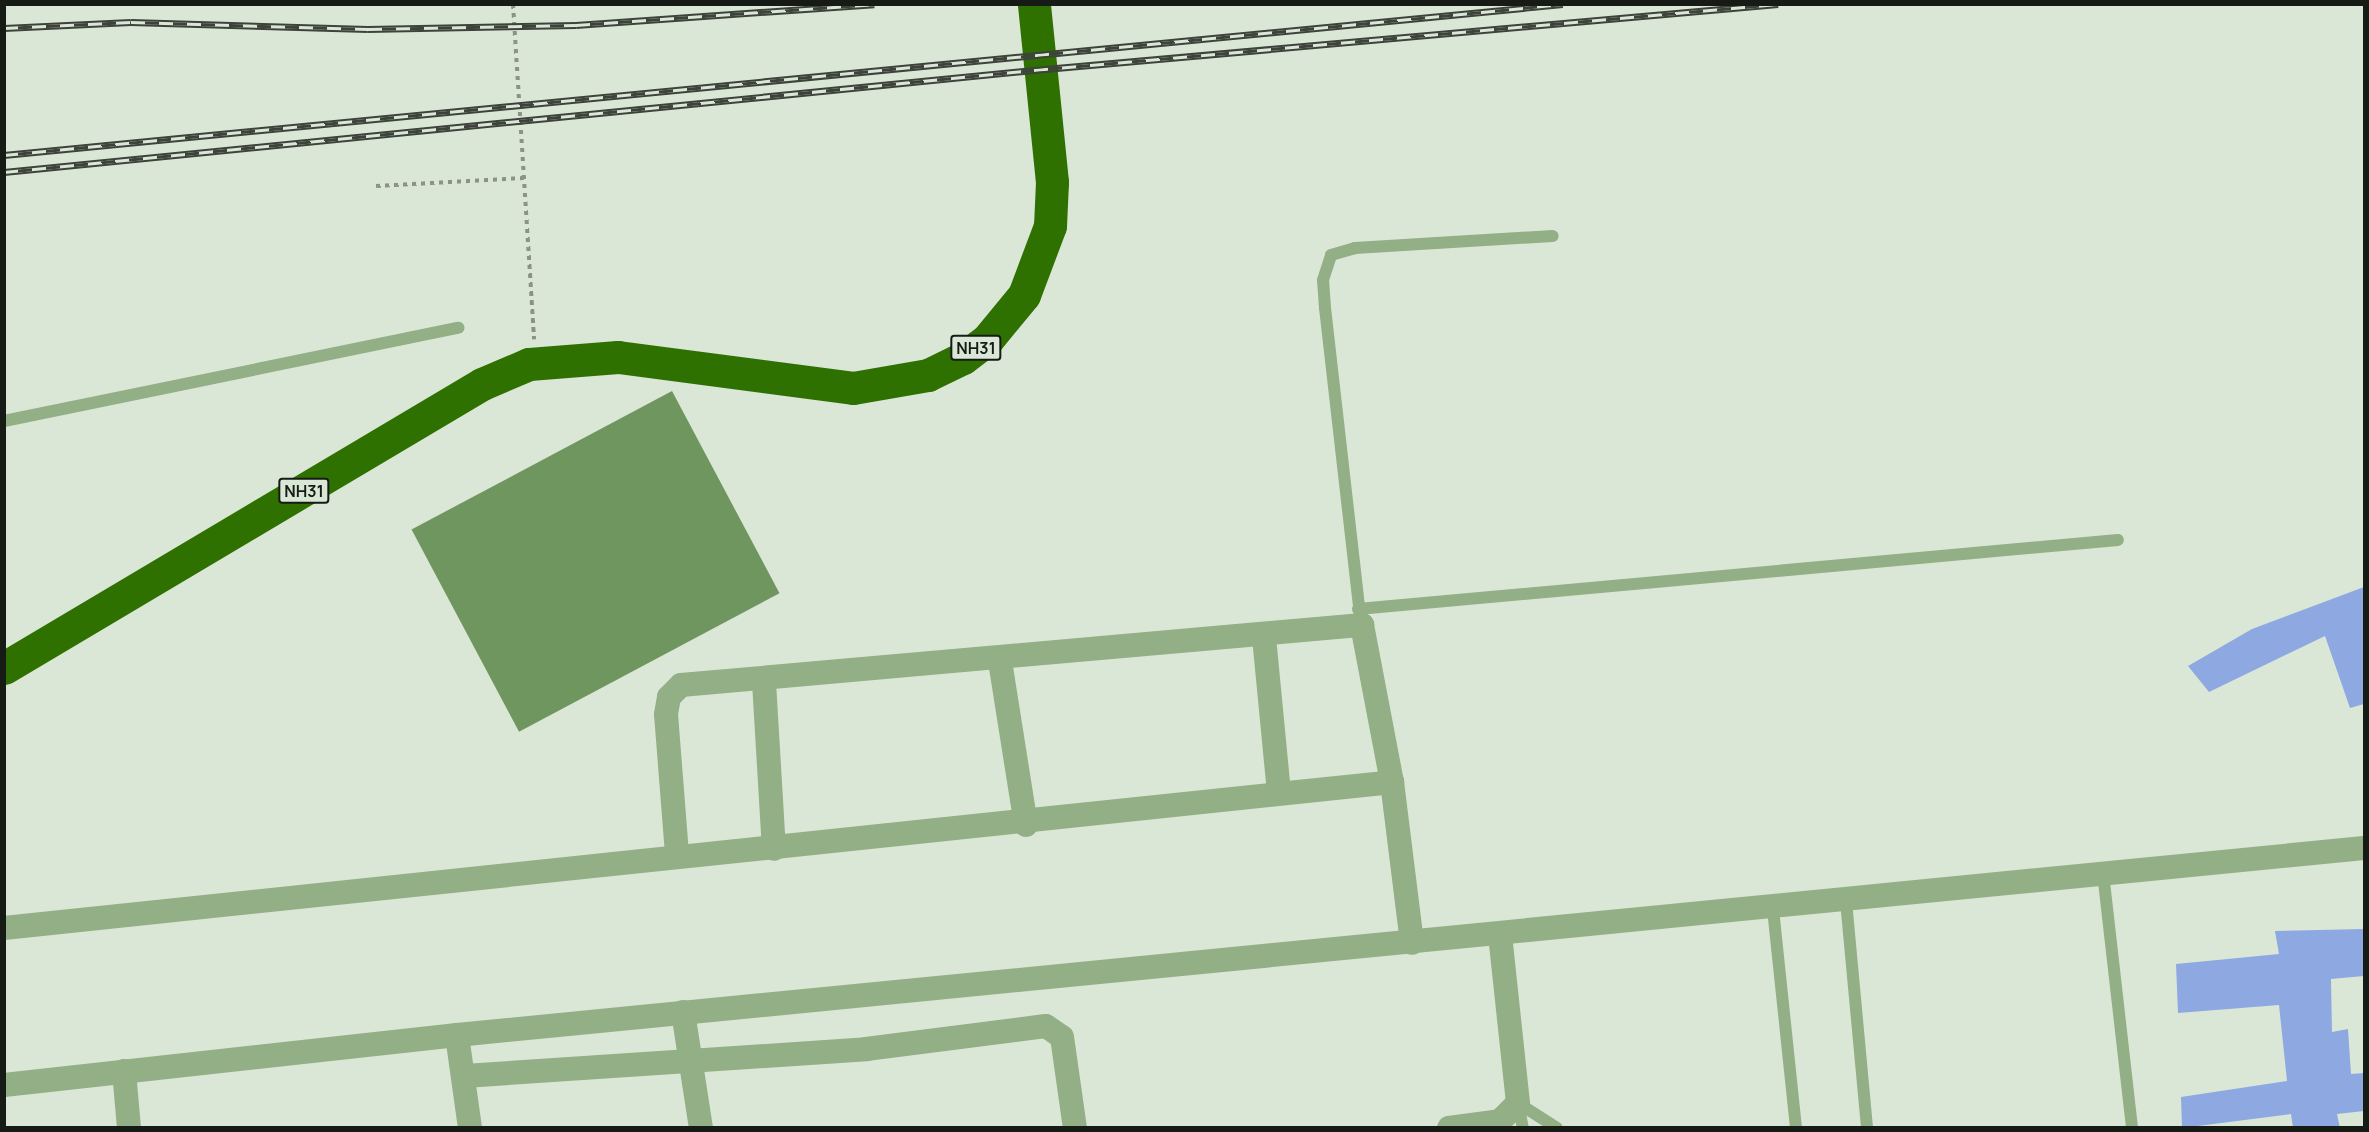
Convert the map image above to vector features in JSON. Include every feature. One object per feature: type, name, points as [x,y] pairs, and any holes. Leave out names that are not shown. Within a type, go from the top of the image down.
[{"type":"highway","name":"NH31","points":[[4,668],[482,384],[529,364],[618,357],[853,388],[928,375],[987,340],[1024,295],[1050,226],[1053,182],[1034,4]]},
{"type":"street","points":[[677,854],[669,697],[681,685],[764,682],[1263,637],[1360,617],[1392,782],[1412,943]]},
{"type":"street","points":[[1263,637],[1279,792]]},
{"type":"street","points":[[1000,661],[1026,825]]},
{"type":"street","points":[[764,682],[774,849]]},
{"type":"street","points":[[4,928],[677,854],[774,849],[1026,825],[1279,792],[1392,782]]},
{"type":"street","points":[[4,1085],[683,1012],[1773,909],[2103,873],[2364,848]]},
{"type":"street","points":[[1449,1128],[1500,1121],[1518,1103],[1500,935]]},
{"type":"street","points":[[683,1012],[692,1058],[701,1128]]},
{"type":"street","points":[[464,1076],[692,1058],[866,1049],[1046,1026],[1062,1037],[1074,1128]]},
{"type":"street","points":[[457,1035],[470,1128]]},
{"type":"street","points":[[124,1071],[129,1128]]},
{"type":"lane","points":[[1553,236],[1355,248],[1331,255],[1323,280],[1325,308],[1360,617],[2118,540]]},
{"type":"lane","points":[[4,421],[459,328]]},
{"type":"lane","points":[[2103,873],[2132,1128]]},
{"type":"lane","points":[[1846,901],[1867,1128]]},
{"type":"lane","points":[[1773,909],[1796,1128]]},
{"type":"lane","points":[[1518,1103],[1523,1128]]},
{"type":"lane","points":[[1518,1103],[1557,1128]]},
{"type":"path","points":[[513,4],[532,318]]},
{"type":"path","points":[[376,186],[524,178]]},
{"type":"shaded area","points":[[672,391],[780,593],[519,732],[412,529]]},
{"type":"building","points":[[2364,587],[2364,704],[2350,708],[2325,636],[2209,692],[2188,666],[2252,629]]},
{"type":"building","points":[[2364,929],[2364,976],[2331,979],[2332,1032],[2348,1029],[2351,1074],[2364,1073],[2364,1111],[2337,1114],[2340,1128],[2293,1128],[2291,1114],[2182,1128],[2181,1097],[2287,1081],[2279,1005],[2178,1013],[2176,964],[2279,954],[2275,931]]},
{"type":"railway","points":[[4,28],[131,22],[368,29],[576,25],[874,4]]},
{"type":"railway","points":[[4,155],[1563,4]]},
{"type":"railway","points":[[4,172],[1034,70],[1778,4]]}]
